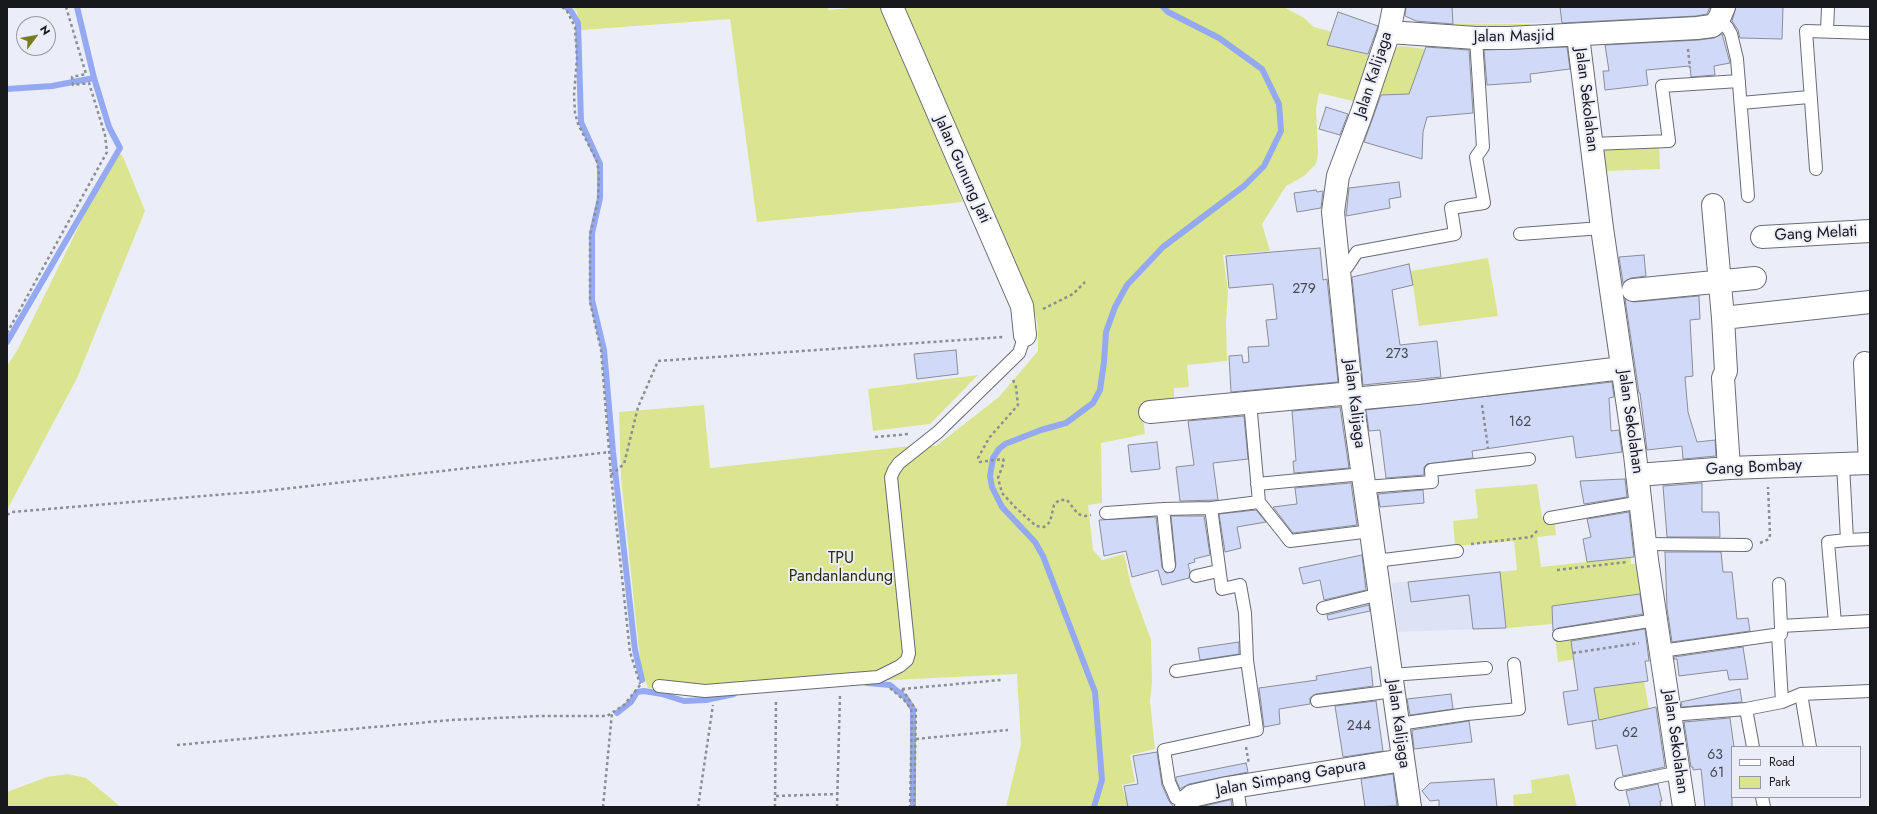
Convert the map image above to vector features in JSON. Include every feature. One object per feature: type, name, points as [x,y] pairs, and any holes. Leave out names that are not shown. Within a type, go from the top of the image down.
[{"type":"street","name":"Jalan Gunung Jati","points":[[892,7],[1022,306],[1024,327]]},
{"type":"street","name":"Jalan Kalijaga","points":[[1394,7],[1389,32],[1361,115],[1342,163],[1334,193],[1333,212],[1352,396],[1410,807]]},
{"type":"street","name":"Jalan Masjid","points":[[1389,32],[1476,38],[1578,36],[1712,26],[1721,14]]},
{"type":"street","name":"Jalan Sekolahan","points":[[1578,36],[1602,228],[1622,291],[1622,368],[1633,462],[1641,502],[1646,552],[1680,772],[1684,807]]},
{"type":"street","points":[[1713,205],[1723,318],[1726,371],[1723,378],[1729,468]]},
{"type":"street","name":"Gang Melati","points":[[1762,238],[1870,231]]},
{"type":"street","points":[[1622,291],[1755,278]]},
{"type":"street","points":[[1723,318],[1870,302]]},
{"type":"street","points":[[1865,363],[1870,463]]},
{"type":"street","points":[[1150,412],[1250,402],[1352,396],[1480,385],[1622,368]]},
{"type":"street","name":"Gang Bombay","points":[[1633,462],[1729,468],[1870,463]]},
{"type":"street","name":"Jalan Simpang Gapura","points":[[1187,803],[1192,796],[1245,784],[1403,760]]},
{"type":"lane","points":[[1827,31],[1828,7]]},
{"type":"lane","points":[[1721,14],[1731,34],[1737,59],[1748,196]]},
{"type":"lane","points":[[1816,169],[1809,96],[1806,31],[1870,33]]},
{"type":"lane","points":[[1338,269],[1347,267],[1357,252],[1455,234],[1451,208],[1484,203],[1476,157],[1483,147],[1476,38]]},
{"type":"lane","points":[[1592,144],[1669,141],[1662,86],[1739,81]]},
{"type":"lane","points":[[1741,103],[1809,96]]},
{"type":"lane","points":[[1520,234],[1602,228]]},
{"type":"lane","points":[[659,686],[705,691],[878,677],[900,666],[907,660],[909,653],[891,477],[899,463],[938,432],[1019,353],[1024,327]]},
{"type":"lane","points":[[1250,402],[1260,502],[1290,541],[1371,530]]},
{"type":"lane","points":[[1257,484],[1364,480],[1432,482],[1431,470],[1529,459]]},
{"type":"lane","points":[[1843,464],[1847,540]]},
{"type":"lane","points":[[1106,513],[1163,509],[1211,508],[1260,502]]},
{"type":"lane","points":[[1550,518],[1641,502]]},
{"type":"lane","points":[[1187,803],[1176,798],[1169,782],[1164,750],[1257,730],[1247,660],[1245,613],[1240,585],[1222,589],[1218,571],[1211,508]]},
{"type":"lane","points":[[1163,509],[1169,566]]},
{"type":"lane","points":[[1835,623],[1828,542],[1870,539]]},
{"type":"lane","points":[[1646,552],[1746,545]]},
{"type":"lane","points":[[1375,560],[1457,551]]},
{"type":"lane","points":[[1196,576],[1218,571]]},
{"type":"lane","points":[[1779,584],[1782,702]]},
{"type":"lane","points":[[1323,608],[1380,594]]},
{"type":"lane","points":[[1559,635],[1659,637],[1780,630],[1835,623],[1870,621]]},
{"type":"lane","points":[[1176,671],[1247,660]]},
{"type":"lane","points":[[1399,724],[1467,714],[1519,709],[1514,664]]},
{"type":"lane","points":[[1317,701],[1392,683],[1486,668]]},
{"type":"lane","points":[[1671,715],[1746,709],[1782,702],[1801,694],[1870,691]]},
{"type":"lane","points":[[1801,694],[1810,746]]},
{"type":"lane","points":[[1746,709],[1753,746]]},
{"type":"lane","points":[[1621,784],[1680,772]]},
{"type":"lane","points":[[1240,807],[1245,784]]},
{"type":"path","points":[[7,333],[107,152],[105,135],[89,82],[73,85],[72,77],[86,74],[66,7]]},
{"type":"path","points":[[562,7],[567,11],[575,27],[578,58],[574,95],[575,113],[578,124],[597,161],[599,175],[598,200],[590,235],[590,302],[601,350],[630,652],[640,684]]},
{"type":"path","points":[[1686,29],[1691,83]]},
{"type":"path","points":[[612,474],[624,464],[638,407],[658,361],[813,352],[1024,327],[1073,294],[1085,282]]},
{"type":"path","points":[[1008,365],[1016,387],[1018,405],[989,438],[978,458],[980,462],[1003,459],[1004,462],[998,478],[1002,493],[1036,526],[1044,527],[1050,522],[1054,505],[1060,500],[1067,500],[1078,514],[1085,516],[1106,513]]},
{"type":"path","points":[[1480,385],[1490,464]]},
{"type":"path","points":[[875,436],[938,432]]},
{"type":"path","points":[[7,515],[12,512],[265,491],[610,452]]},
{"type":"path","points":[[1746,545],[1760,543],[1768,539],[1770,536],[1767,467]]},
{"type":"path","points":[[1457,551],[1463,545],[1531,537],[1547,519],[1550,518]]},
{"type":"path","points":[[1558,570],[1646,552]]},
{"type":"path","points":[[1573,652],[1659,637]]},
{"type":"path","points":[[914,807],[916,710],[902,689],[1001,680]]},
{"type":"path","points":[[640,684],[659,686]]},
{"type":"path","points":[[177,745],[451,720],[540,716],[607,716],[624,705],[640,684]]},
{"type":"path","points":[[884,686],[888,687],[905,701],[911,709],[912,749],[910,807]]},
{"type":"path","points":[[837,807],[840,693]]},
{"type":"path","points":[[775,807],[776,698]]},
{"type":"path","points":[[698,807],[714,699]]},
{"type":"path","points":[[603,807],[612,712]]},
{"type":"path","points":[[916,739],[1008,730]]},
{"type":"path","points":[[1243,733],[1245,784]]},
{"type":"path","points":[[776,796],[838,794]]},
{"type":"shaded area","points":[[1409,7],[1589,7],[1591,22],[1453,24],[1454,31],[1440,30],[1440,24],[1419,23],[1414,20],[1411,17]]},
{"type":"shaded area","points":[[1499,572],[1506,628],[1398,632],[1392,583]]},
{"type":"green space","points":[[573,7],[827,7],[829,10],[859,7],[881,7],[963,202],[757,222],[730,19],[581,30],[577,12]]},
{"type":"green space","name":"TPU Pandanlandung","points":[[903,7],[1284,7],[1304,18],[1314,27],[1332,32],[1328,45],[1370,55],[1357,102],[1319,93],[1316,109],[1318,153],[1316,164],[1304,176],[1286,186],[1262,224],[1270,251],[1223,255],[1228,291],[1226,322],[1227,361],[1187,365],[1189,387],[1174,388],[1174,399],[1141,402],[1145,434],[1101,443],[1102,503],[1088,505],[1093,550],[1102,560],[1124,554],[1131,585],[1151,640],[1152,682],[1150,701],[1155,749],[1130,755],[1135,782],[1122,785],[1125,797],[1136,795],[1139,807],[1006,807],[1021,744],[1017,674],[808,684],[686,696],[648,688],[641,669],[621,478],[619,412],[704,405],[710,468],[911,446],[936,446],[999,397],[1038,351],[1038,327],[1036,317],[965,155]]},
{"type":"green space","points":[[1453,24],[1530,24],[1531,32],[1454,31]]},
{"type":"green space","points":[[1400,46],[1425,49],[1409,94],[1379,95],[1396,48]]},
{"type":"green space","points":[[1659,144],[1660,169],[1605,171],[1602,147]]},
{"type":"green space","points":[[117,149],[124,159],[145,211],[77,378],[7,510],[7,366],[18,349]]},
{"type":"green space","points":[[1488,258],[1498,316],[1419,326],[1411,271]]},
{"type":"green space","points":[[978,375],[930,424],[873,431],[868,389]]},
{"type":"green space","points":[[1537,484],[1542,517],[1554,517],[1556,535],[1537,537],[1541,567],[1631,557],[1631,564],[1640,564],[1645,594],[1552,606],[1553,624],[1506,628],[1499,572],[1517,570],[1514,541],[1455,546],[1453,521],[1478,518],[1475,489]]},
{"type":"green space","points":[[1598,630],[1601,650],[1594,656],[1558,662],[1555,637]]},
{"type":"green space","points":[[1644,681],[1649,709],[1599,720],[1598,711],[1579,714],[1576,691]]},
{"type":"green space","points":[[68,774],[86,778],[121,807],[7,807],[7,792],[47,777]]},
{"type":"green space","points":[[1569,774],[1577,807],[1514,807],[1513,795],[1532,793],[1531,780]]},
{"type":"building","points":[[1406,7],[1452,7],[1453,24],[1416,21],[1405,16]]},
{"type":"building","points":[[1560,7],[1710,7],[1707,14],[1696,16],[1562,23]]},
{"type":"building","points":[[1736,7],[1783,7],[1782,39],[1740,38],[1738,30],[1732,21]]},
{"type":"building","points":[[1338,12],[1378,26],[1368,54],[1327,45]]},
{"type":"building","points":[[1722,34],[1730,63],[1714,66],[1715,75],[1691,77],[1690,66],[1646,70],[1648,85],[1605,90],[1603,71],[1609,71],[1605,45],[1699,40],[1714,38]]},
{"type":"building","points":[[1426,47],[1469,50],[1473,113],[1427,117],[1423,132],[1422,159],[1364,142],[1381,95],[1409,94]]},
{"type":"building","points":[[1567,47],[1570,69],[1530,74],[1531,82],[1487,85],[1484,50]]},
{"type":"building","points":[[1326,107],[1348,114],[1340,135],[1319,129]]},
{"type":"building","points":[[1399,182],[1401,197],[1389,199],[1390,208],[1346,216],[1349,188]]},
{"type":"building","points":[[1316,190],[1317,192],[1323,191],[1321,208],[1297,212],[1294,193]]},
{"type":"building","points":[[1320,248],[1323,280],[1327,279],[1338,382],[1231,392],[1229,356],[1242,355],[1243,363],[1249,362],[1248,347],[1269,346],[1266,320],[1277,319],[1273,284],[1229,288],[1226,256]]},
{"type":"building","points":[[1644,255],[1646,276],[1631,278],[1623,283],[1619,257]]},
{"type":"building","points":[[1409,264],[1413,285],[1392,290],[1400,345],[1437,341],[1441,377],[1363,385],[1352,277]]},
{"type":"building","points":[[1699,296],[1700,319],[1690,320],[1693,376],[1685,377],[1688,412],[1697,442],[1715,440],[1716,456],[1683,459],[1682,446],[1647,450],[1640,393],[1625,299],[1634,302]]},
{"type":"building","points":[[956,350],[958,374],[917,379],[914,354]]},
{"type":"building","points":[[1612,382],[1614,397],[1609,398],[1611,431],[1619,430],[1622,452],[1576,458],[1573,436],[1472,451],[1473,458],[1427,464],[1424,467],[1424,475],[1386,478],[1380,430],[1369,431],[1366,410]]},
{"type":"building","points":[[1340,407],[1349,468],[1294,473],[1293,461],[1296,461],[1292,411]]},
{"type":"building","points":[[1244,416],[1248,459],[1213,463],[1218,500],[1180,501],[1176,467],[1194,465],[1188,421]]},
{"type":"building","points":[[1157,442],[1160,469],[1131,472],[1128,445]]},
{"type":"building","points":[[1625,479],[1627,497],[1584,504],[1580,481]]},
{"type":"building","points":[[1351,483],[1357,525],[1293,533],[1273,507],[1297,504],[1295,488]]},
{"type":"building","points":[[1702,483],[1702,512],[1719,512],[1720,537],[1667,537],[1663,486]]},
{"type":"building","points":[[1423,490],[1424,503],[1380,507],[1378,494]]},
{"type":"building","points":[[1256,510],[1266,522],[1237,527],[1241,548],[1225,552],[1219,514]]},
{"type":"building","points":[[1629,512],[1634,557],[1587,562],[1583,539],[1591,537],[1587,519]]},
{"type":"building","points":[[1171,516],[1204,516],[1210,555],[1194,559],[1195,562],[1188,564],[1190,572],[1189,578],[1162,585],[1158,570],[1132,577],[1126,551],[1104,556],[1099,520],[1156,517],[1162,567],[1166,573],[1173,572],[1176,565]]},
{"type":"building","points":[[1665,552],[1721,552],[1723,572],[1732,572],[1737,619],[1748,618],[1750,631],[1672,642],[1667,608]]},
{"type":"building","points":[[1362,555],[1366,590],[1324,600],[1320,580],[1303,584],[1299,568]]},
{"type":"building","points":[[1500,572],[1506,628],[1473,629],[1469,595],[1411,602],[1408,582]]},
{"type":"building","points":[[1640,594],[1643,614],[1558,628],[1553,631],[1552,606]]},
{"type":"building","points":[[1369,605],[1370,611],[1328,620],[1327,615]]},
{"type":"building","points":[[1645,629],[1649,661],[1645,661],[1648,681],[1594,688],[1599,720],[1656,707],[1665,767],[1623,776],[1617,745],[1596,749],[1592,721],[1597,720],[1568,725],[1563,692],[1578,690],[1571,641]]},
{"type":"building","points":[[1239,642],[1239,654],[1200,660],[1198,648]]},
{"type":"building","points":[[1743,647],[1748,679],[1729,680],[1727,670],[1679,676],[1677,659],[1674,659],[1674,657]]},
{"type":"building","points":[[1371,667],[1373,686],[1316,694],[1310,698],[1310,704],[1279,709],[1280,724],[1264,727],[1259,688],[1317,680],[1316,676]]},
{"type":"building","points":[[1740,689],[1742,702],[1682,707],[1681,702]]},
{"type":"building","points":[[1451,694],[1453,709],[1410,715],[1407,699]]},
{"type":"building","points":[[1376,701],[1383,751],[1343,757],[1335,706]]},
{"type":"building","points":[[1730,718],[1734,746],[1731,746],[1732,807],[1705,807],[1701,769],[1693,770],[1693,767],[1691,767],[1684,722]]},
{"type":"building","points":[[1469,721],[1472,742],[1414,749],[1412,730]]},
{"type":"building","points":[[1157,752],[1162,785],[1169,801],[1174,807],[1128,807],[1124,786],[1138,784],[1133,756]]},
{"type":"building","points":[[1246,763],[1248,772],[1189,784],[1180,789],[1176,780],[1176,777]]},
{"type":"building","points":[[1393,774],[1397,806],[1365,807],[1361,779]]},
{"type":"building","points":[[1494,779],[1497,807],[1439,807],[1439,800],[1430,801],[1422,791],[1430,783]]},
{"type":"building","points":[[1658,784],[1662,801],[1660,801],[1661,807],[1630,807],[1626,791]]},
{"type":"building","points":[[1229,800],[1231,800],[1232,807],[1200,807]]},
{"type":"waterway","points":[[7,342],[120,148],[109,127],[94,78],[77,7]]},
{"type":"waterway","points":[[566,7],[571,11],[578,23],[581,122],[600,164],[600,198],[592,233],[592,300],[604,350],[613,452],[635,650],[642,680]]},
{"type":"waterway","points":[[1094,807],[1102,780],[1095,692],[1043,556],[1035,542],[1002,507],[992,487],[990,476],[993,458],[999,449],[1005,444],[1041,430],[1066,423],[1093,403],[1100,390],[1106,332],[1115,307],[1127,285],[1163,247],[1244,186],[1264,166],[1281,131],[1279,104],[1262,69],[1219,38],[1168,12],[1163,7]]},
{"type":"waterway","points":[[7,89],[52,86],[94,78]]},
{"type":"waterway","points":[[867,683],[890,685],[906,698],[913,709],[913,807]]},
{"type":"waterway","points":[[617,713],[631,702],[637,692],[644,691],[662,694],[684,701],[706,700],[734,694]]}]
